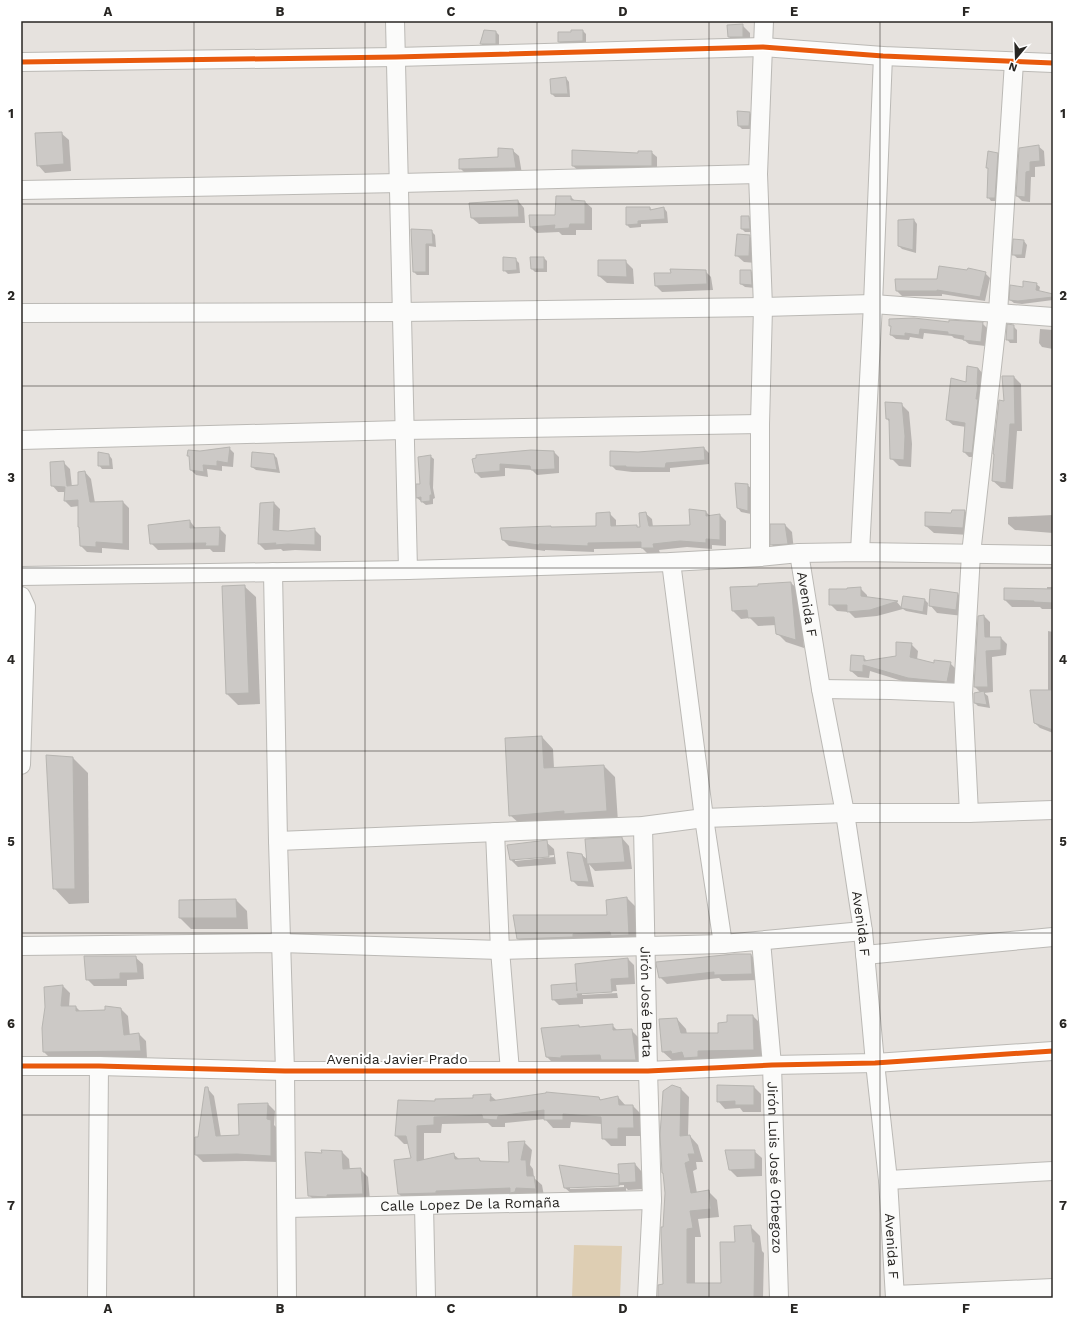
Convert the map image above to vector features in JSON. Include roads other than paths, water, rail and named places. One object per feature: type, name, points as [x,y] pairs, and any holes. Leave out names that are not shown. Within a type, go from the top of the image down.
[{"type":"street","points":[[395,21],[400,183],[403,430],[408,570]]},
{"type":"street","points":[[760,557],[762,307],[758,174],[764,21]]},
{"type":"street","points":[[21,62],[396,57],[763,47],[883,56],[1053,63]]},
{"type":"street","points":[[860,552],[873,304],[883,56]]},
{"type":"street","points":[[969,813],[963,693],[971,554],[998,313],[1014,62]]},
{"type":"street","points":[[21,190],[400,183],[758,174]]},
{"type":"street","points":[[21,313],[402,312],[873,304],[1053,317]]},
{"type":"street","points":[[21,440],[403,430],[760,424]]},
{"type":"street","points":[[21,576],[408,570],[671,562],[760,557],[799,553],[860,552],[1053,555]]},
{"type":"street","name":"Avenida F","points":[[799,553],[821,689],[845,814],[865,955],[888,1180],[895,1296]]},
{"type":"street","points":[[671,562],[704,818],[723,944]]},
{"type":"street","points":[[273,572],[278,841],[285,1071],[287,1298]]},
{"type":"street","points":[[21,596],[26,607],[21,765]]},
{"type":"street","points":[[821,689],[963,693]]},
{"type":"street","points":[[278,841],[643,826],[704,818],[1053,810]]},
{"type":"street","name":"Jirón José Barta","points":[[643,826],[652,1200],[647,1298]]},
{"type":"street","points":[[495,832],[500,950],[510,1071]]},
{"type":"street","points":[[21,946],[281,943],[500,950],[723,944],[862,932]]},
{"type":"street","points":[[865,955],[1053,937]]},
{"type":"street","name":"Jirón Luis José Orbegozo","points":[[761,941],[772,1065],[780,1298]]},
{"type":"street","name":"Avenida Javier Prado","points":[[21,1066],[99,1066],[285,1071],[648,1071],[772,1065],[875,1063],[1053,1051]]},
{"type":"street","points":[[97,1298],[99,1066]]},
{"type":"street","points":[[888,1180],[1053,1170]]},
{"type":"street","name":"Calle Lopez De la Romaña","points":[[287,1208],[652,1200]]},
{"type":"street","points":[[424,1205],[426,1298]]},
{"type":"street","points":[[895,1296],[1053,1288]]}]
